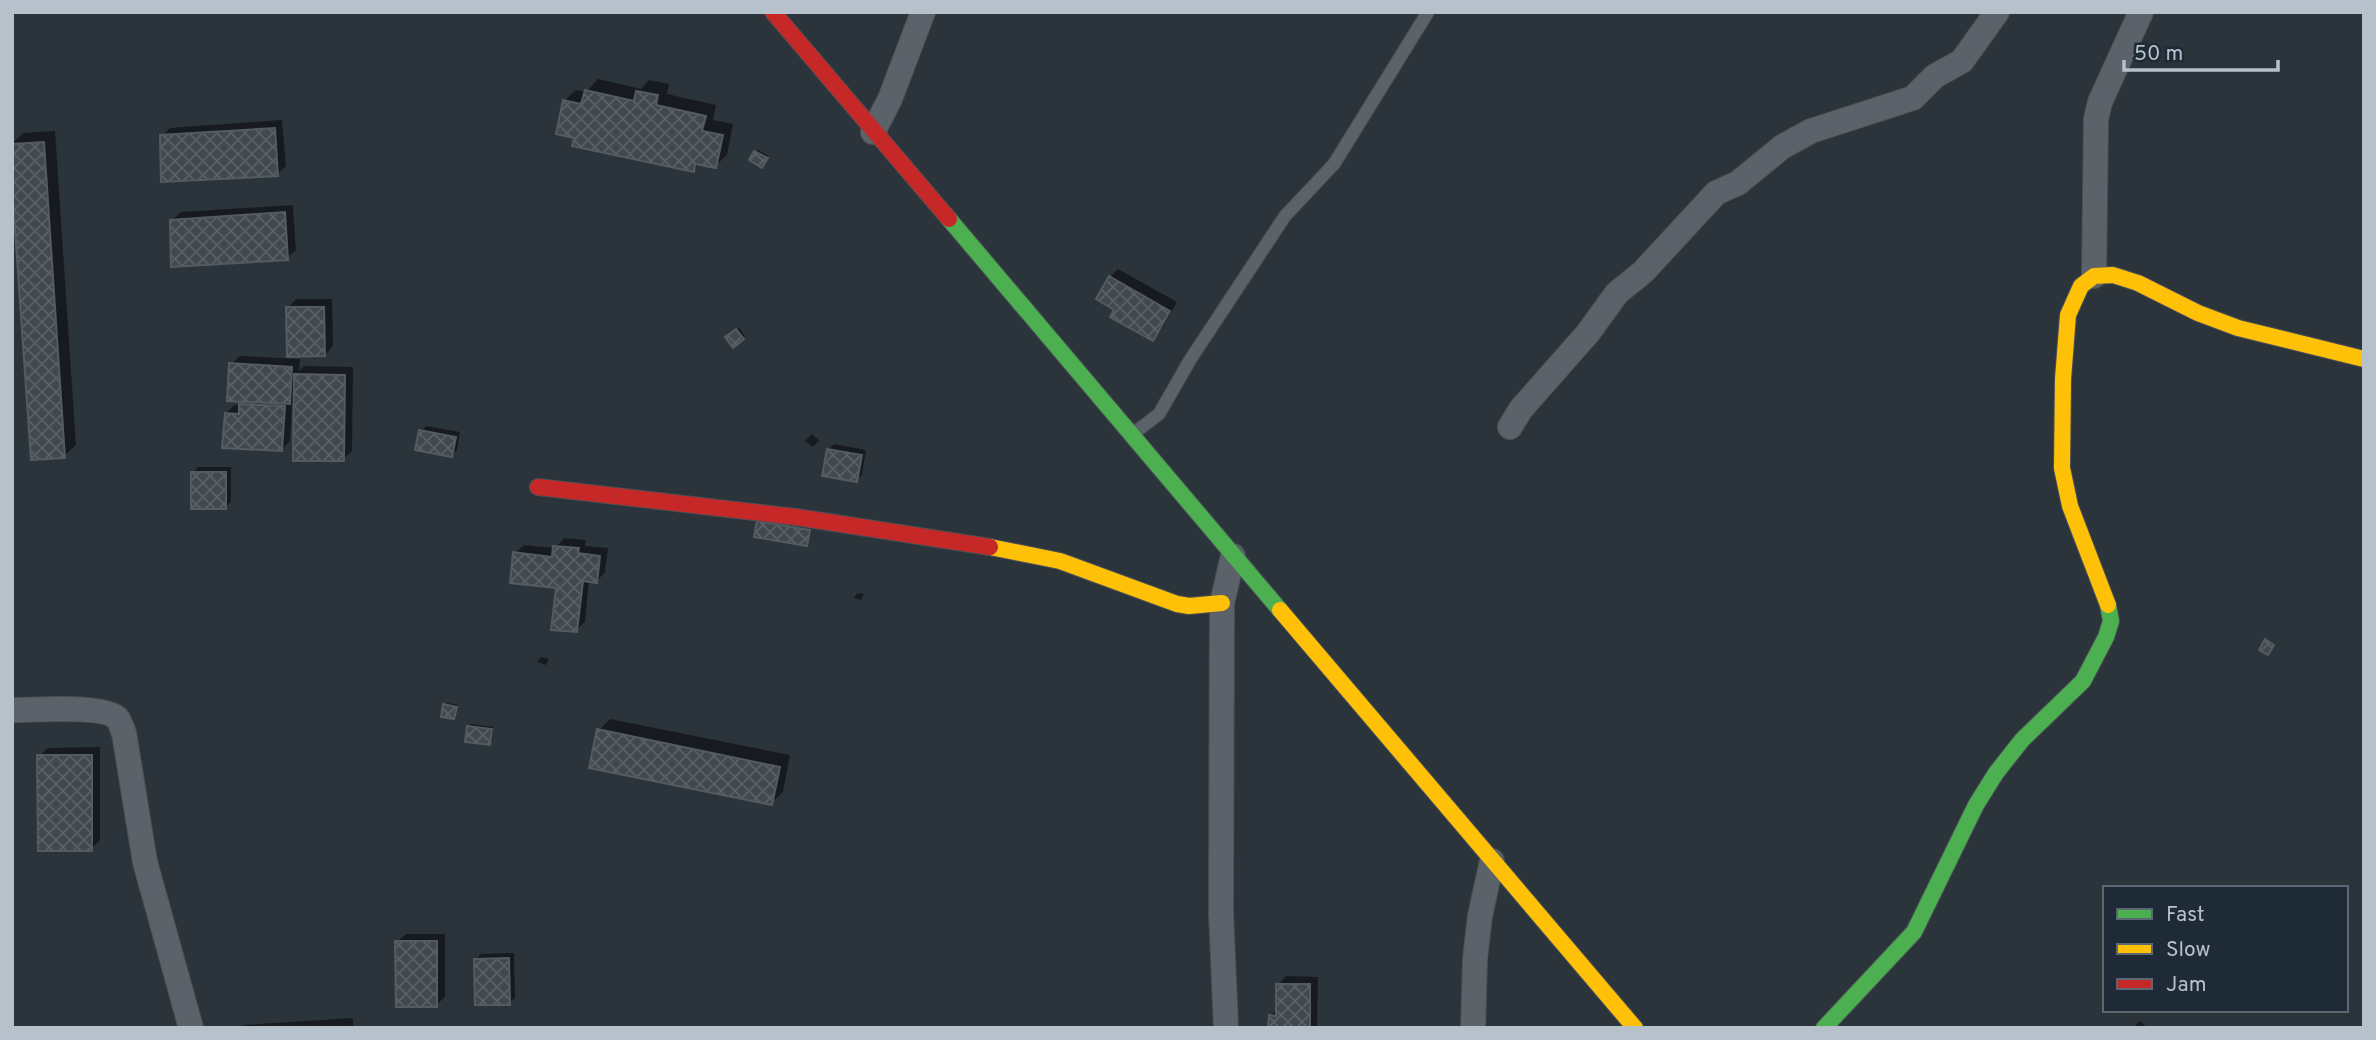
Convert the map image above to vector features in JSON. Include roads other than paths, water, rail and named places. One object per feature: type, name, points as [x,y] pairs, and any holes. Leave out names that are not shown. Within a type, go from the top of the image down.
[{"type":"street","points":[[773,12],[1635,1028]]},
{"type":"street","points":[[873,132],[890,99],[923,12]]},
{"type":"street","points":[[1510,427],[1521,409],[1588,333],[1617,292],[1643,272],[1716,193],[1738,183],[1782,147],[1811,131],[1913,98],[1935,76],[1962,61],[1997,12]]},
{"type":"street","points":[[2094,276],[2096,119],[2100,102],[2141,12]]},
{"type":"street","points":[[1824,1028],[1914,932],[1976,805],[1996,774],[2022,740],[2083,681],[2106,637],[2111,621],[2107,598],[2070,506],[2062,468],[2063,379],[2068,315],[2081,286],[2094,276],[2113,275],[2238,328],[2364,359]]},
{"type":"street","points":[[538,486],[796,517],[1017,551],[1060,561],[1177,604],[1189,606],[1222,603]]},
{"type":"street","points":[[1226,1028],[1221,912],[1222,603],[1233,556]]},
{"type":"street","points":[[12,710],[88,710],[105,712],[118,719],[124,733],[145,862],[191,1028]]},
{"type":"street","points":[[1473,1028],[1476,948],[1492,861]]},
{"type":"lane","points":[[1131,435],[1159,414],[1190,360],[1285,216],[1334,164],[1428,12]]}]
